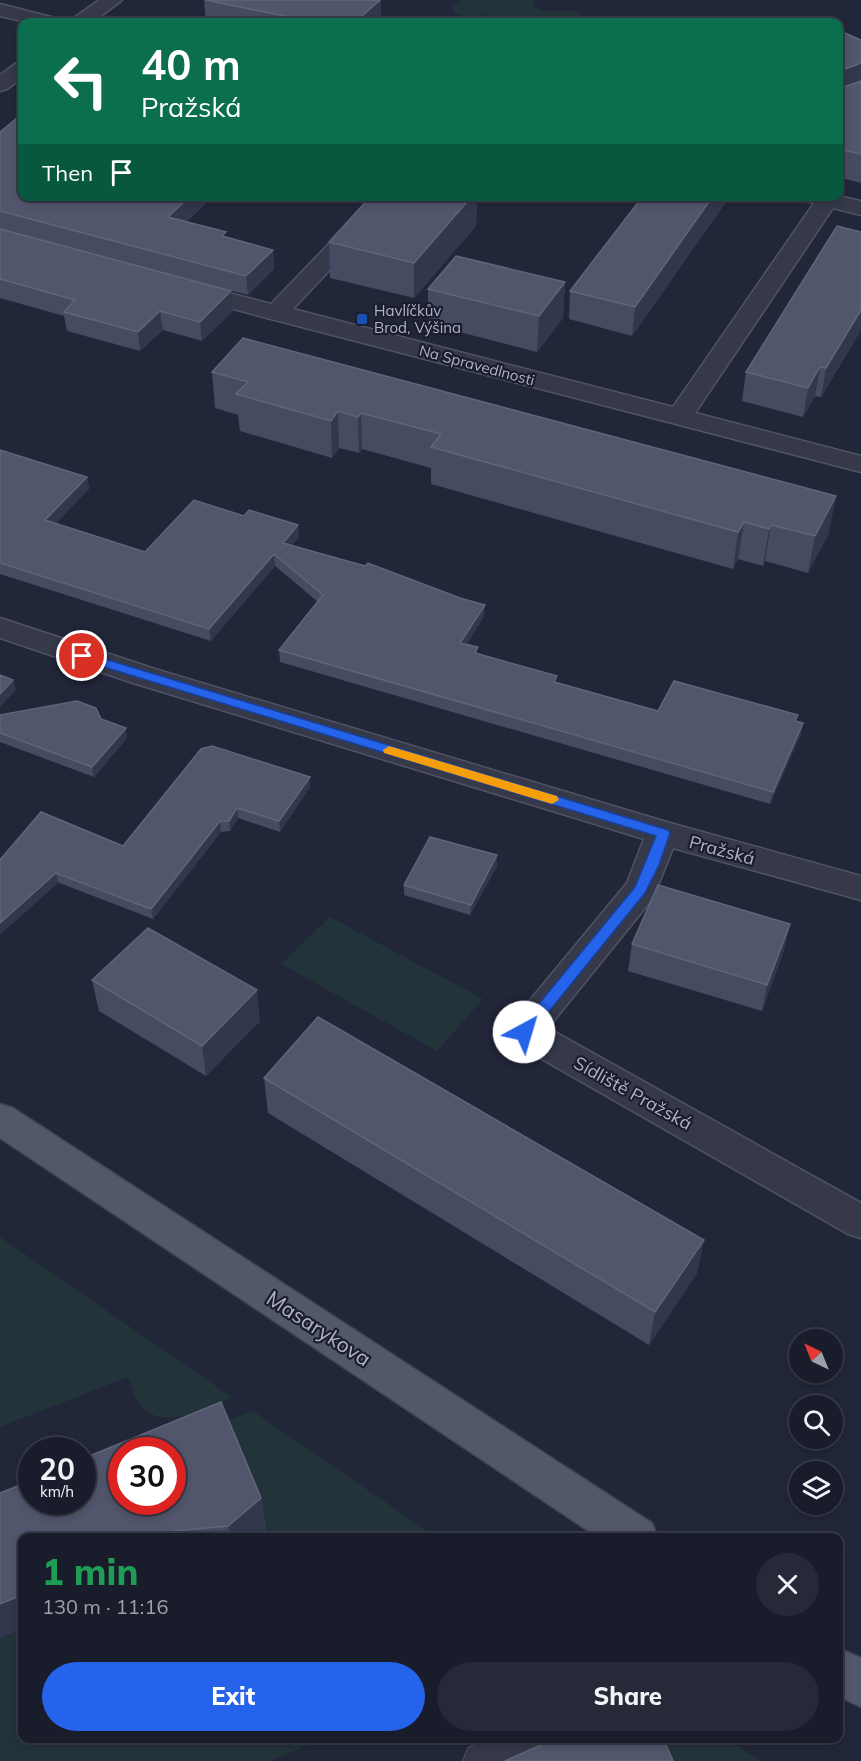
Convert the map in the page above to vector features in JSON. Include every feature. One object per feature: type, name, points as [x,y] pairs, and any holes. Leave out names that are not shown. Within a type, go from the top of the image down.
[{"type":"main road","name":"Masarykova","points":[[0,1119],[629,1533]]},
{"type":"main road","points":[[843,1673],[861,1684]]},
{"type":"street","points":[[87,18],[112,0]]},
{"type":"street","points":[[0,10],[32,18]]},
{"type":"street","points":[[0,85],[18,71]]},
{"type":"street","points":[[276,313],[383,201]]},
{"type":"street","points":[[679,418],[818,201]]},
{"type":"street","points":[[828,201],[861,208]]},
{"type":"street","name":"Na Spravedlnosti","points":[[172,285],[861,464]]},
{"type":"street","name":"Pražská","points":[[0,628],[144,676],[663,833],[861,888]]},
{"type":"street","name":"Sídliště Pražská","points":[[663,833],[641,890],[524,1032],[861,1222]]},
{"type":"lane","points":[[481,1761],[525,1743]]},
{"type":"shaded area","points":[[462,0],[532,0],[534,4],[532,6],[537,8],[546,11],[579,13],[584,18],[488,18],[484,15],[469,18],[455,14],[452,7]]},
{"type":"shaded area","points":[[330,917],[483,999],[437,1051],[281,964]]},
{"type":"shaded area","points":[[0,1237],[233,1398],[184,1416],[159,1417],[148,1412],[139,1403],[128,1377],[0,1427]]},
{"type":"shaded area","points":[[253,1411],[430,1533],[18,1533],[18,1743],[313,1743],[270,1761],[0,1761],[0,1511],[18,1506],[18,1515],[96,1515],[96,1502],[108,1502],[108,1515],[186,1515],[186,1437]]},
{"type":"shaded area","points":[[561,1743],[734,1743],[761,1761],[520,1761]]},
{"type":"building","points":[[206,0],[380,0],[360,18],[294,18]]},
{"type":"building","points":[[843,32],[861,40],[861,63],[843,70]]},
{"type":"building","points":[[861,81],[861,154],[843,150],[843,87]]},
{"type":"building","points":[[18,117],[18,201],[185,201],[168,217],[226,232],[222,236],[273,250],[246,276],[0,211],[0,132]]},
{"type":"building","points":[[366,201],[468,201],[414,263],[329,242]]},
{"type":"building","points":[[639,201],[709,201],[635,307],[570,291]]},
{"type":"building","points":[[837,226],[861,232],[861,310],[826,368],[820,367],[808,388],[746,372]]},
{"type":"building","points":[[0,229],[231,291],[200,322],[160,311],[138,332],[64,312],[75,300],[0,279]]},
{"type":"building","points":[[456,256],[565,282],[539,316],[428,289]]},
{"type":"building","points":[[243,338],[836,496],[815,536],[771,525],[769,529],[744,522],[738,532],[431,447],[441,434],[361,413],[358,417],[338,411],[331,421],[236,394],[248,382],[212,372]]},
{"type":"building","points":[[0,450],[87,477],[45,520],[145,552],[194,500],[244,516],[249,510],[298,525],[283,543],[365,566],[368,563],[460,598],[485,605],[460,643],[478,647],[475,653],[557,676],[554,682],[658,711],[674,681],[798,715],[795,721],[803,723],[773,792],[279,650],[323,595],[274,554],[209,629],[0,563]]},
{"type":"building","points":[[0,675],[13,680],[0,694]]},
{"type":"building","points":[[77,701],[96,708],[101,719],[126,728],[92,767],[0,733],[0,715]]},
{"type":"building","points":[[212,746],[310,777],[279,821],[237,808],[229,821],[220,821],[151,909],[56,873],[0,923],[0,860],[41,812],[123,846],[201,749]]},
{"type":"building","points":[[430,837],[497,855],[471,905],[404,885]]},
{"type":"building","points":[[658,885],[790,924],[767,985],[632,944]]},
{"type":"building","points":[[148,928],[257,990],[202,1046],[92,980]]},
{"type":"building","points":[[318,1017],[704,1240],[655,1312],[264,1078]]},
{"type":"building","points":[[221,1402],[261,1498],[228,1526],[168,1533],[18,1533],[18,1597],[0,1604],[0,1493],[18,1486],[18,1515],[96,1515],[96,1453],[108,1448],[108,1515],[186,1515],[186,1437],[136,1437]]},
{"type":"building","points":[[546,1743],[665,1743],[673,1761],[505,1761]]},
{"type":"slow traffic","points":[[389,750],[552,800]]},
{"type":"place","name":"Havlíčkův Brod, Výšina","points":[[362,319]]},
{"type":"route","points":[[82,656],[663,833],[641,890],[524,1032]]}]
